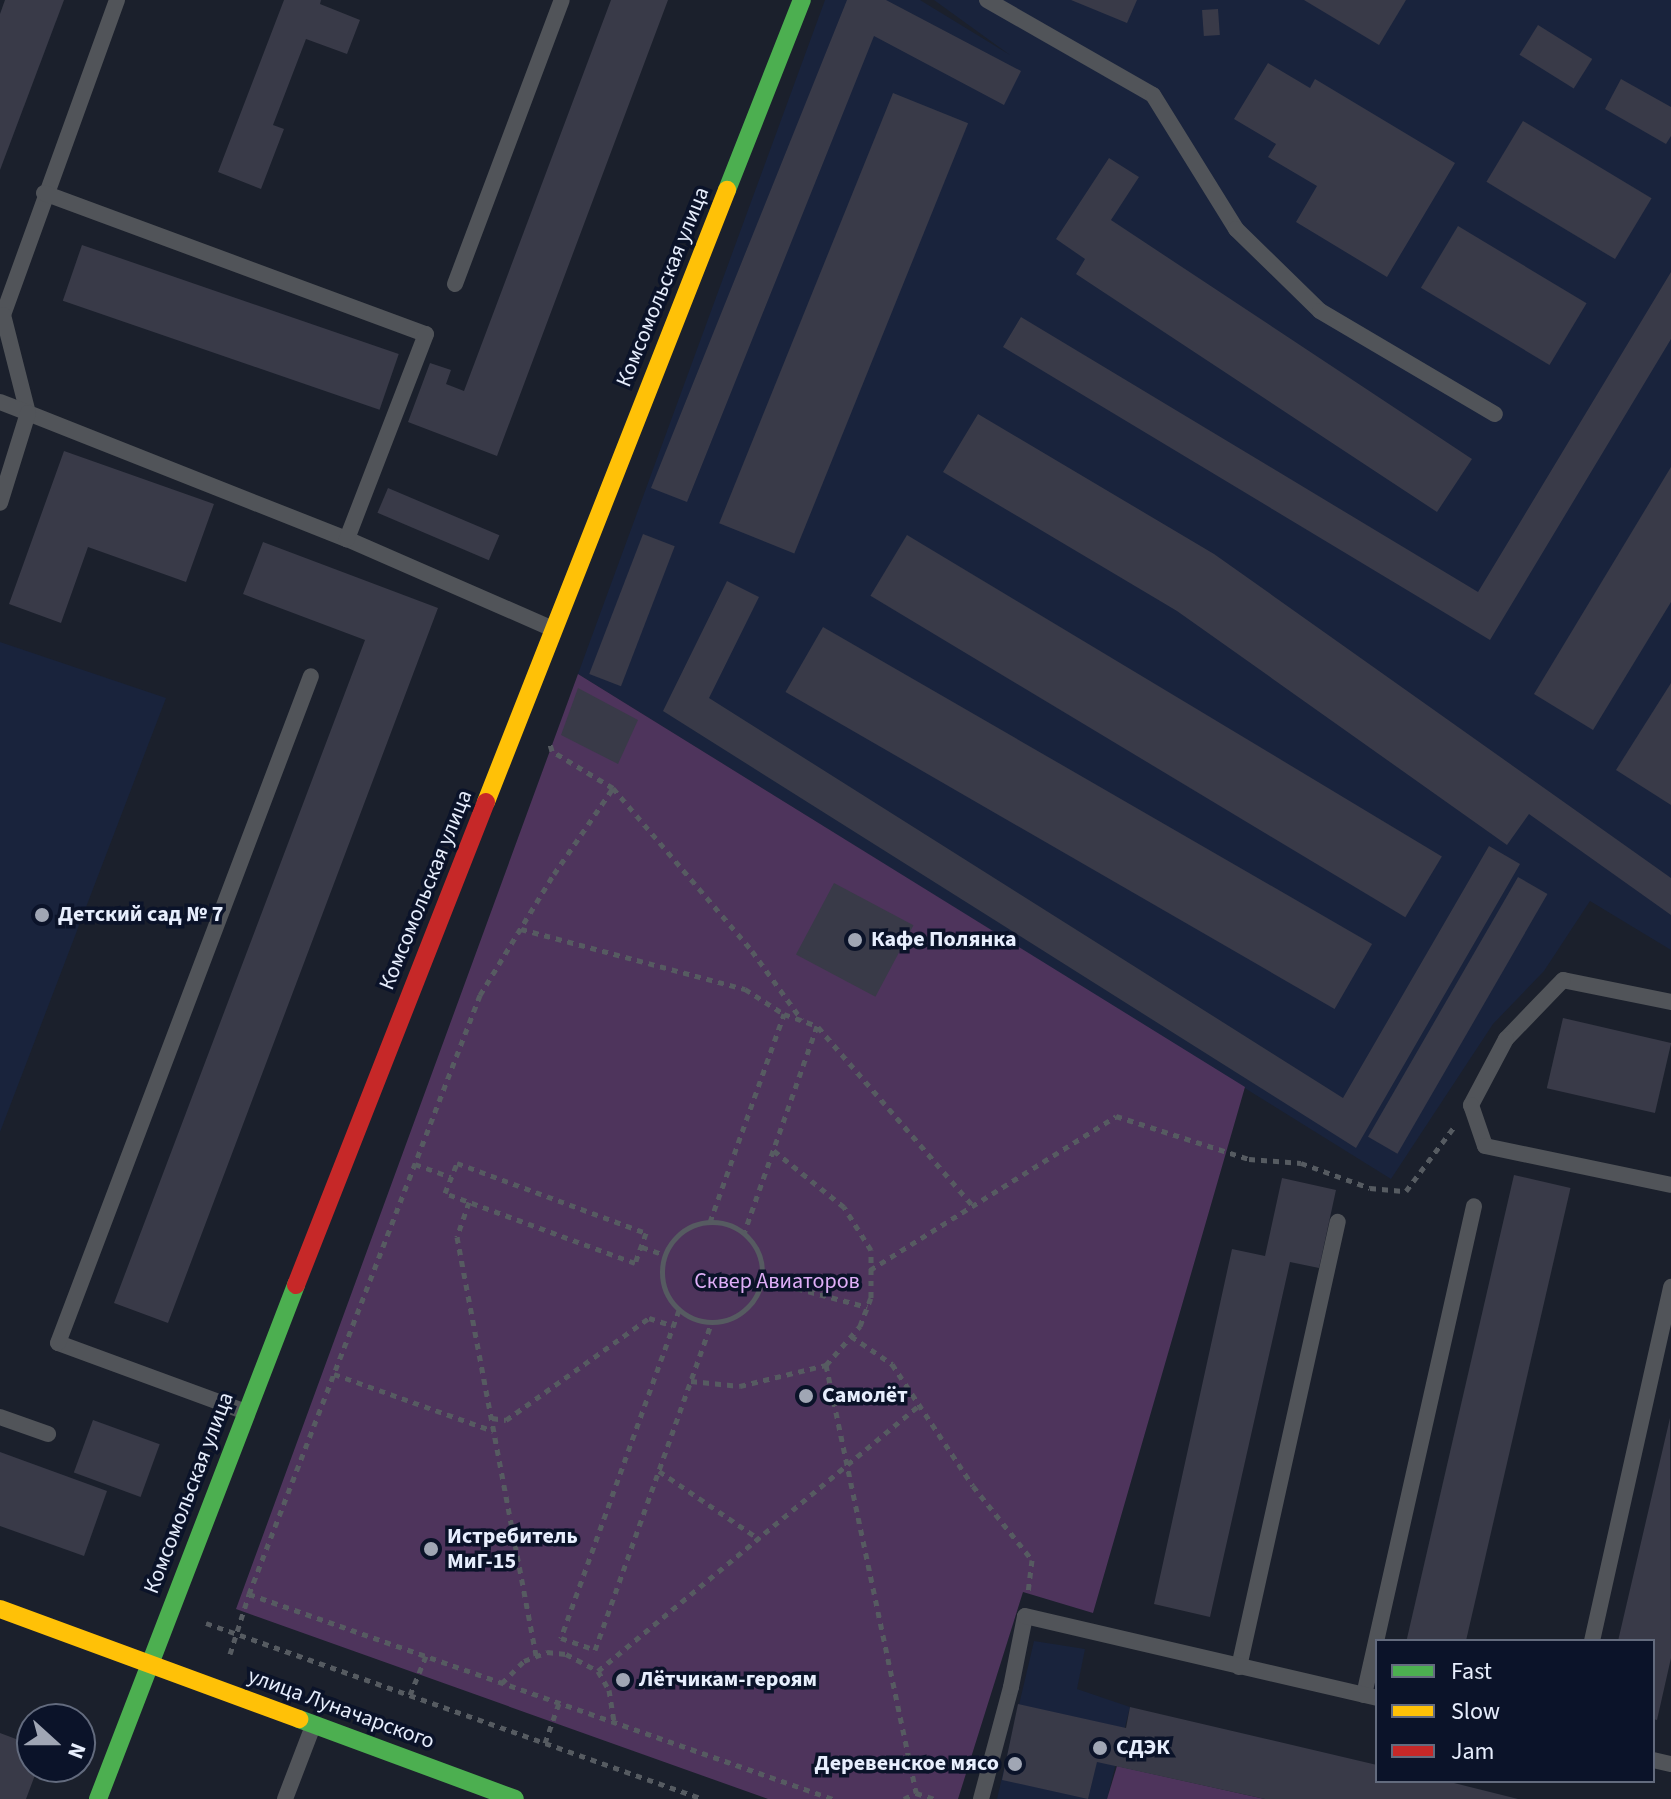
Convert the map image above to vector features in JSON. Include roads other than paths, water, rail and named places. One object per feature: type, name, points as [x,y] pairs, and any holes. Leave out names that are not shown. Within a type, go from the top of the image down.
[{"type":"street","name":"Комсомольская улица","points":[[98,1799],[246,1412],[802,0]]},
{"type":"street","name":"улица Луначарского","points":[[0,1609],[515,1799]]},
{"type":"lane","points":[[0,503],[28,413],[1,314],[117,0]]},
{"type":"lane","points":[[455,284],[562,0]]},
{"type":"lane","points":[[987,0],[1153,95],[1236,229],[1320,311],[1495,414]]},
{"type":"lane","points":[[44,193],[426,334],[347,539]]},
{"type":"lane","points":[[0,402],[347,539],[554,630]]},
{"type":"lane","points":[[246,1412],[58,1343],[311,676]]},
{"type":"lane","points":[[1671,1002],[1563,980],[1506,1039],[1471,1105],[1485,1146],[1671,1185]]},
{"type":"lane","points":[[1382,1639],[1474,1206]]},
{"type":"lane","points":[[1239,1667],[1338,1222]]},
{"type":"lane","points":[[1592,1639],[1671,1287]]},
{"type":"lane","points":[[0,1417],[48,1434]]},
{"type":"lane","points":[[981,1799],[1011,1687],[1025,1616],[1370,1696],[1375,1672]]},
{"type":"lane","points":[[285,1799],[314,1724]]},
{"type":"place","name":"Детский сад № 7","points":[[42,915]]},
{"type":"place","name":"Кафе Полянка","points":[[855,940]]},
{"type":"place","name":"Самолёт","points":[[806,1396]]},
{"type":"place","name":"Истребитель МиГ-15","points":[[431,1549]]},
{"type":"place","name":"Лётчикам-героям","points":[[623,1680]]},
{"type":"place","name":"СДЭК","points":[[1100,1748]]},
{"type":"place","name":"Деревенское мясо","points":[[1015,1764]]},
{"type":"park label","name":"Сквер Авиаторов","points":[[777,1282]]}]
